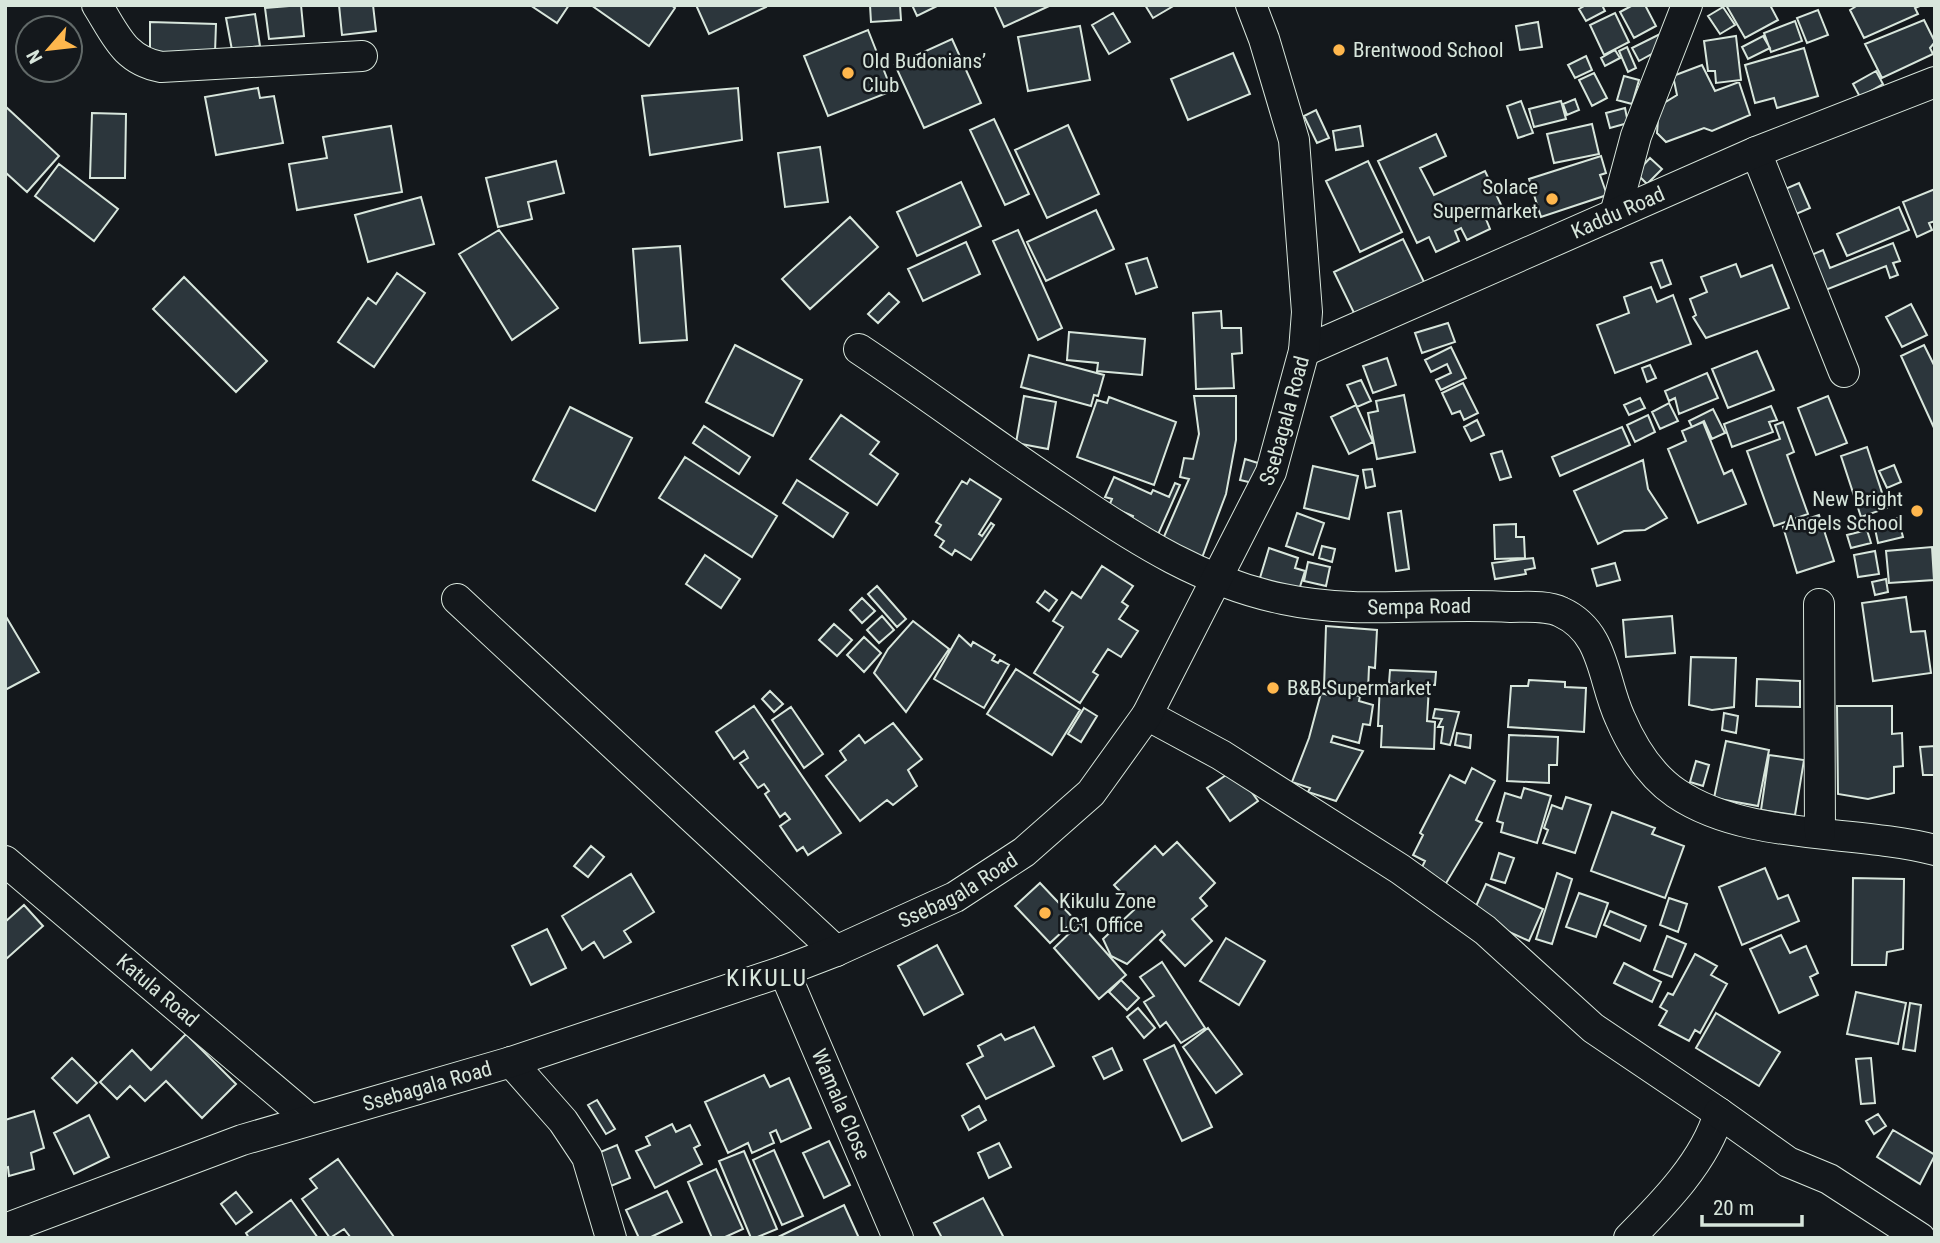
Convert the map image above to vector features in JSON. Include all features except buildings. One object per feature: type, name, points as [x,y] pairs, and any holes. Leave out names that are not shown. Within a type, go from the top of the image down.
[{"type":"street","points":[[97,5],[132,58],[143,64],[161,67],[251,64],[362,56]]},
{"type":"street","name":"Ssebagala Road","points":[[5,1229],[242,1140],[511,1062],[784,971],[836,951],[955,897],[1024,852],[1091,793],[1147,715],[1271,472],[1304,351],[1307,312],[1294,140],[1251,5]]},
{"type":"street","points":[[1615,214],[1636,136],[1668,46],[1687,5]]},
{"type":"street","name":"Kaddu Road","points":[[1304,351],[1756,152],[1935,82]]},
{"type":"street","points":[[1756,152],[1844,372]]},
{"type":"street","name":"Sempa Road","points":[[859,349],[997,447],[1098,514],[1156,551],[1215,580],[1312,605],[1479,605],[1555,609],[1572,617],[1588,630],[1599,650],[1620,718],[1651,771],[1674,792],[1705,811],[1744,821],[1935,850]]},
{"type":"street","points":[[457,599],[836,951]]},
{"type":"street","points":[[1819,604],[1821,833]]},
{"type":"street","points":[[1147,715],[1221,755],[1400,869],[1485,930],[1593,1028],[1788,1162],[1829,1179],[1920,1238]]},
{"type":"street","name":"Katula Road","points":[[5,862],[309,1119]]},
{"type":"street","name":"Wamala Close","points":[[784,971],[898,1238]]},
{"type":"street","points":[[511,1062],[563,1121],[587,1157],[611,1238]]},
{"type":"street","points":[[1629,1238],[1692,1166],[1714,1129],[1719,1113]]},
{"type":"place","name":"Brentwood School","points":[[1339,50]]},
{"type":"place","name":"Old Budonians’ Club","points":[[848,73]]},
{"type":"place","name":"Solace Supermarket","points":[[1552,199]]},
{"type":"place","name":"New Bright Angels School","points":[[1917,511]]},
{"type":"place","name":"B&B Supermarket","points":[[1273,688]]},
{"type":"place","name":"Kikulu Zone LC1 Office","points":[[1045,913]]},
{"type":"district","name":"KIKULU","points":[[767,978]]}]
